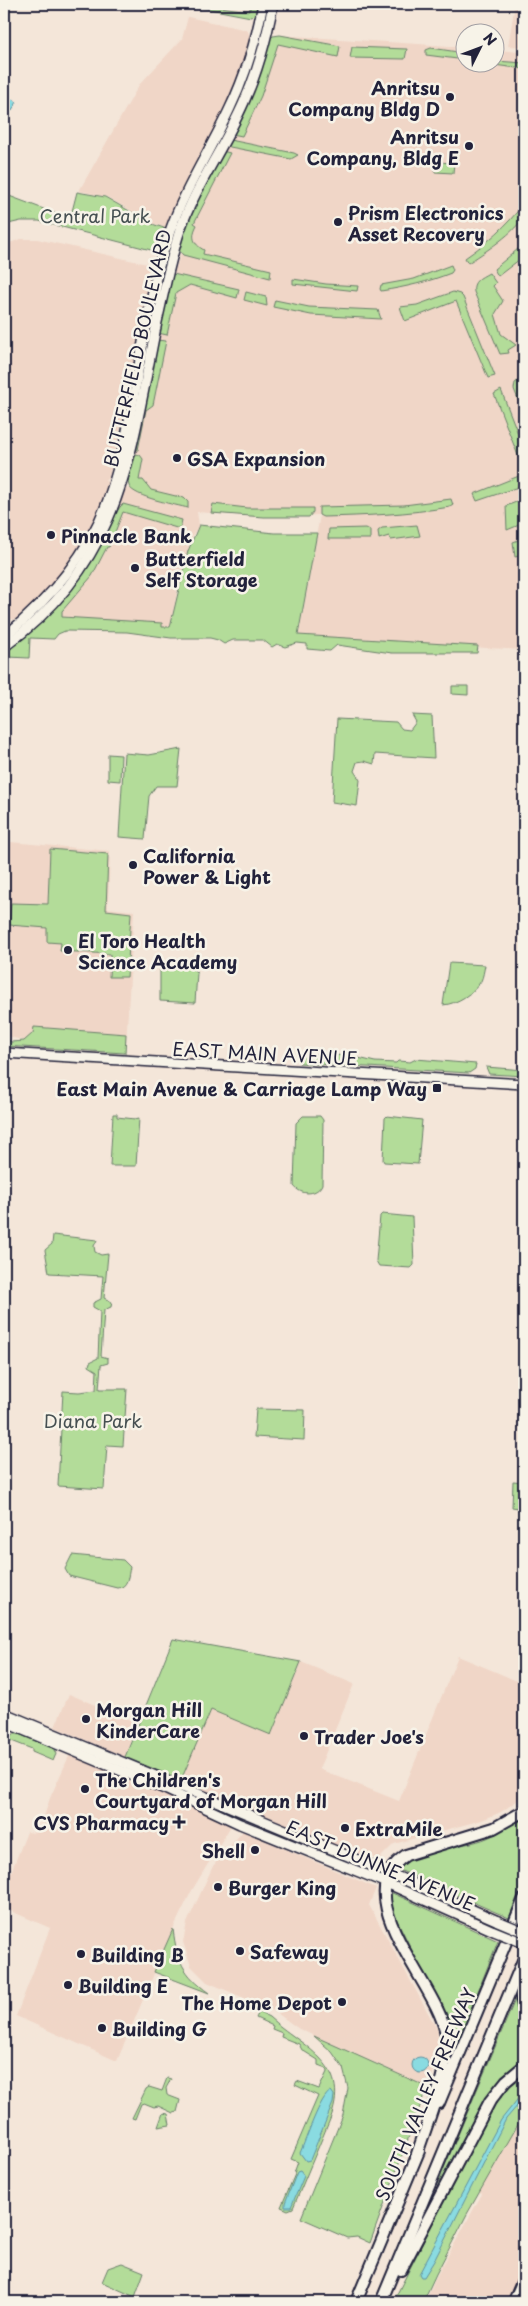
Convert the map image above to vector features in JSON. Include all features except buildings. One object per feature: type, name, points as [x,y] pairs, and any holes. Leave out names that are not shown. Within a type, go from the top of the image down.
[{"type":"highway","points":[[416,2157],[444,2067],[446,2035],[437,2009],[389,1918],[384,1895],[387,1878],[396,1863],[406,1855],[489,1830],[503,1824],[524,1810]]},
{"type":"highway","name":"SOUTH VALLEY FREEWAY","points":[[356,2302],[524,1899]]},
{"type":"highway","points":[[383,2298],[524,1958]]},
{"type":"highway","points":[[524,1978],[521,1995],[524,2012]]},
{"type":"highway","points":[[383,2298],[395,2282],[490,2101],[506,2081],[524,2066]]},
{"type":"main road","name":"BUTTERFIELD BOULEVARD","points":[[4,637],[36,610],[69,572],[94,532],[108,501],[121,455],[147,320],[164,247],[187,191],[238,92],[256,38],[263,4]]},
{"type":"main road","name":"BUTTERFIELD BOULEVARD","points":[[4,647],[35,623],[67,590],[98,542],[116,504],[131,451],[174,250],[193,199],[245,101],[260,57],[272,4]]},
{"type":"main road","name":"EAST MAIN AVENUE","points":[[4,1053],[524,1084]]},
{"type":"main road","name":"EAST DUNNE AVENUE","points":[[4,1713],[198,1794],[387,1878],[494,1931],[524,1943]]},
{"type":"main road","points":[[7,1724],[14,1722],[41,1733],[50,1732]]},
{"type":"main road","name":"EAST DUNNE AVENUE","points":[[7,1724],[167,1790],[240,1824],[387,1878],[524,1932]]},
{"type":"main road","points":[[95,1760],[101,1758],[113,1762],[118,1760]]},
{"type":"main road","points":[[157,1776],[167,1790],[174,1788],[192,1795],[198,1794]]},
{"type":"street","points":[[512,2302],[524,2274]]},
{"type":"shaded area","points":[[515,4],[524,4],[524,47],[508,46]]},
{"type":"shaded area","points":[[188,17],[247,30],[251,37],[237,81],[218,123],[183,188],[166,228],[154,224],[107,197],[79,191],[139,85],[182,39]]},
{"type":"shaded area","points":[[277,35],[456,46],[456,72],[506,72],[506,51],[524,52],[524,650],[298,638],[320,515],[259,517],[197,512],[199,525],[192,537],[178,587],[170,631],[43,624],[4,618],[4,245],[21,239],[37,239],[147,264],[151,267],[153,273],[124,412],[109,477],[105,481],[130,489],[128,484],[170,286],[199,197],[271,39]]},
{"type":"shaded area","name":"El Toro Health Science Academy","points":[[10,842],[110,851],[108,908],[134,911],[126,1045],[28,1042],[4,1035],[4,941]]},
{"type":"shaded area","points":[[458,1656],[524,1684],[524,1796],[501,1812],[482,1820],[394,1844],[378,1860],[176,1790],[211,1710],[271,1734],[301,1662],[354,1684],[319,1769],[399,1801]]},
{"type":"shaded area","points":[[69,1694],[137,1723],[125,1757],[55,1727]]},
{"type":"shaded area","points":[[70,1754],[232,1824],[191,1892],[173,1929],[117,2061],[16,2016],[50,1928],[4,1908],[4,1890],[27,1832],[35,1833],[40,1829],[50,1798]]},
{"type":"shaded area","points":[[243,1831],[376,1888],[369,1905],[438,2031],[437,2063],[427,2087],[299,2029],[274,2011],[207,1982],[191,1966],[183,1942],[187,1923],[213,1866]]},
{"type":"shaded area","points":[[524,2116],[524,2264],[508,2302],[425,2302],[435,2279],[482,2194],[476,2191],[515,2121],[521,2123]]},
{"type":"green space","points":[[199,4],[249,11],[252,4],[259,4],[257,13],[251,17],[204,8]]},
{"type":"green space","points":[[280,35],[340,46],[338,57],[278,44],[261,96],[242,136],[232,134],[268,40],[273,36]]},
{"type":"green space","points":[[352,47],[407,49],[405,59],[350,58]]},
{"type":"green space","points":[[431,48],[456,52],[456,59],[426,55],[426,50]]},
{"type":"green space","points":[[506,62],[524,63],[524,69],[506,67]]},
{"type":"green space","points":[[230,140],[298,155],[291,159],[230,147],[227,145],[227,141]]},
{"type":"green space","points":[[222,151],[230,153],[194,223],[197,225],[194,233],[195,242],[204,250],[203,254],[271,270],[270,278],[183,255],[177,248],[190,213]]},
{"type":"green space","points":[[436,162],[454,163],[453,173],[435,172]]},
{"type":"green space","name":"Central Park","points":[[77,192],[105,197],[152,224],[164,228],[157,248],[151,250],[39,221],[21,221],[4,225],[4,194],[70,219]]},
{"type":"green space","points":[[524,203],[524,215],[515,228],[499,242],[468,263],[465,258],[497,233]]},
{"type":"green space","points":[[524,244],[524,256],[498,276],[494,269]]},
{"type":"green space","points":[[451,265],[453,270],[451,273],[425,282],[381,291],[380,289],[381,285],[414,279]]},
{"type":"green space","points":[[489,273],[496,283],[493,286],[503,301],[495,314],[501,334],[516,345],[508,350],[509,353],[500,354],[474,292],[475,282]]},
{"type":"green space","points":[[173,274],[239,289],[237,298],[190,285],[176,293],[167,335],[158,333],[169,278]]},
{"type":"green space","points":[[293,279],[358,286],[357,291],[293,284]]},
{"type":"green space","points":[[246,292],[266,297],[267,306],[244,300]]},
{"type":"green space","points":[[453,292],[463,297],[495,376],[488,378],[456,301],[405,321],[400,307],[417,305]]},
{"type":"green space","points":[[275,300],[309,307],[378,310],[381,319],[311,315],[273,307]]},
{"type":"green space","points":[[157,340],[166,341],[153,405],[146,410],[138,450],[135,450]]},
{"type":"green space","points":[[524,376],[524,415],[514,389],[515,383]]},
{"type":"green space","points":[[501,390],[524,449],[524,471],[494,394]]},
{"type":"green space","points":[[136,454],[140,455],[143,459],[139,480],[143,480],[151,490],[184,498],[188,502],[188,508],[147,497],[132,490],[128,483]]},
{"type":"green space","points":[[524,474],[524,485],[477,501],[474,494]]},
{"type":"green space","points":[[451,499],[453,505],[450,507],[418,511],[355,516],[323,517],[319,515],[319,507],[404,505]]},
{"type":"green space","points":[[524,499],[524,523],[507,530],[506,506]]},
{"type":"green space","points":[[123,504],[182,520],[180,529],[123,512],[109,547],[107,547],[92,576],[62,611],[62,617],[162,623],[162,627],[170,627],[188,551],[199,525],[274,533],[317,533],[298,635],[478,646],[477,653],[392,653],[337,645],[330,651],[307,649],[307,644],[297,643],[285,647],[277,644],[272,647],[263,640],[233,640],[224,644],[210,638],[171,638],[127,632],[65,631],[58,634],[54,639],[30,638],[29,658],[8,657],[4,660],[4,652],[45,618],[79,578],[99,548]]},
{"type":"green space","points":[[213,504],[247,508],[313,508],[313,512],[309,517],[264,517],[211,513]]},
{"type":"green space","points":[[417,525],[420,536],[391,540],[389,536],[379,539],[378,531],[382,528]]},
{"type":"green space","points":[[366,528],[370,530],[370,539],[328,539],[329,529]]},
{"type":"green space","points":[[524,538],[524,555],[515,557],[513,542]]},
{"type":"green space","points":[[452,686],[468,686],[468,695],[452,694]]},
{"type":"green space","points":[[412,715],[432,716],[434,758],[375,754],[374,764],[364,761],[357,762],[354,771],[360,780],[357,806],[332,802],[337,719],[396,722],[402,729],[410,730],[416,722]]},
{"type":"green space","points":[[181,749],[177,786],[156,786],[149,796],[145,839],[119,837],[124,753],[149,755]]},
{"type":"green space","points":[[108,754],[121,755],[120,781],[108,780]]},
{"type":"green space","points":[[50,849],[108,854],[106,910],[131,913],[127,977],[109,977],[110,954],[60,951],[61,943],[47,942],[47,928],[9,925],[11,903],[48,904]]},
{"type":"green space","points":[[449,963],[485,965],[481,981],[470,994],[443,1005]]},
{"type":"green space","points":[[185,966],[192,968],[197,973],[195,1003],[160,1001],[160,969]]},
{"type":"green space","points":[[34,1027],[126,1034],[125,1053],[4,1046],[4,1037],[11,1042],[24,1041],[33,1033]]},
{"type":"green space","points":[[299,1053],[350,1056],[375,1062],[410,1062],[416,1059],[476,1064],[475,1069],[469,1073],[299,1063]]},
{"type":"green space","points":[[486,1067],[524,1070],[524,1076],[489,1074]]},
{"type":"green space","points":[[113,1114],[117,1114],[117,1117],[139,1118],[136,1166],[110,1166]]},
{"type":"green space","points":[[303,1116],[320,1116],[323,1120],[322,1184],[320,1188],[309,1193],[305,1193],[294,1186],[296,1123]]},
{"type":"green space","points":[[387,1116],[422,1120],[418,1164],[384,1162],[385,1118]]},
{"type":"green space","points":[[382,1214],[412,1217],[414,1265],[411,1268],[379,1266],[376,1261],[380,1216]]},
{"type":"green space","name":"Diana Park","points":[[53,1235],[97,1240],[94,1246],[95,1252],[101,1255],[108,1254],[104,1298],[112,1302],[111,1307],[104,1310],[101,1356],[108,1358],[108,1363],[101,1365],[99,1389],[127,1389],[123,1446],[107,1445],[104,1489],[58,1486],[63,1391],[96,1390],[97,1371],[89,1366],[90,1362],[98,1358],[100,1311],[93,1307],[93,1303],[101,1299],[103,1276],[49,1273],[45,1250],[52,1244]]},
{"type":"green space","points":[[256,1409],[305,1410],[304,1440],[254,1437]]},
{"type":"green space","points":[[513,1481],[524,1482],[524,1509],[512,1507]]},
{"type":"green space","points":[[72,1555],[123,1560],[130,1567],[127,1581],[123,1586],[117,1588],[69,1576],[65,1569]]},
{"type":"green space","points":[[173,1639],[301,1662],[271,1735],[211,1710],[181,1780],[125,1757]]},
{"type":"green space","points":[[13,1734],[19,1734],[53,1748],[56,1754],[53,1761],[32,1752],[32,1749],[9,1740]]},
{"type":"green space","points":[[524,1818],[524,1879],[509,1918],[397,1869],[404,1862],[414,1857],[487,1838]]},
{"type":"green space","points":[[390,1892],[498,1941],[450,2061],[448,2023],[394,1914],[389,1901]]},
{"type":"green space","points":[[173,1929],[179,1958],[183,1966],[187,1973],[209,1993],[154,1972]]},
{"type":"green space","points":[[517,1995],[524,2019],[524,2061],[516,2067],[431,2204],[444,2168]]},
{"type":"green space","points":[[259,2012],[269,2017],[320,2058],[329,2070],[334,2083],[335,2098],[331,2117],[293,2208],[288,2210],[281,2207],[298,2162],[291,2159],[318,2096],[295,2085],[297,2081],[319,2089],[327,2072],[326,2068],[318,2065],[318,2060],[302,2050],[299,2044],[281,2037],[282,2033],[272,2029],[273,2026],[256,2018]]},
{"type":"green space","points":[[314,2036],[427,2087],[370,2243],[357,2237],[347,2238],[301,2218],[343,2115],[348,2088],[343,2068],[332,2052]]},
{"type":"green space","points":[[524,2074],[524,2114],[467,2214],[423,2302],[393,2302],[493,2104],[515,2080]]},
{"type":"green space","points":[[167,2078],[171,2079],[166,2088],[167,2095],[180,2100],[177,2112],[173,2113],[158,2106],[154,2107],[144,2103],[141,2104],[135,2119],[132,2118],[146,2089],[149,2087],[162,2091]]},
{"type":"green space","points":[[163,2113],[168,2114],[170,2125],[158,2127]]},
{"type":"green space","points":[[122,2263],[144,2272],[135,2297],[102,2282],[108,2268]]},
{"type":"water","points":[[12,99],[17,102],[8,116],[4,113],[4,107]]},
{"type":"water","points":[[420,2057],[426,2059],[428,2065],[426,2071],[420,2073],[414,2071],[412,2065],[414,2059]]},
{"type":"water","points":[[331,2091],[334,2095],[333,2103],[310,2160],[306,2161],[300,2153],[322,2101]]},
{"type":"water","points":[[521,2095],[524,2098],[506,2119],[434,2261],[424,2277],[421,2277],[419,2274],[501,2120]]},
{"type":"water","points":[[300,2171],[304,2176],[291,2207],[285,2207],[297,2172]]},
{"type":"place","name":"Anritsu Company Bldg D","points":[[450,97]]},
{"type":"place","name":"Anritsu Company, Bldg E","points":[[469,146]]},
{"type":"place","name":"Prism Electronics Asset Recovery","points":[[338,222]]},
{"type":"place","name":"GSA Expansion","points":[[177,458]]},
{"type":"place","name":"Pinnacle Bank","points":[[51,535]]},
{"type":"place","name":"Butterfield Self Storage","points":[[135,568]]},
{"type":"place","name":"California Power & Light","points":[[133,865]]},
{"type":"place","name":"El Toro Health Science Academy","points":[[68,950]]},
{"type":"place","name":"East Main Avenue & Carriage Lamp Way","points":[[437,1088]]},
{"type":"place","name":"Morgan Hill KinderCare","points":[[86,1719]]},
{"type":"place","name":"Trader Joe's","points":[[304,1736]]},
{"type":"place","name":"The Children's Courtyard of Morgan Hill","points":[[85,1789]]},
{"type":"place","name":"CVS Pharmacy","points":[[179,1822]]},
{"type":"place","name":"ExtraMile","points":[[345,1828]]},
{"type":"place","name":"Shell","points":[[255,1850]]},
{"type":"place","name":"Burger King","points":[[218,1887]]},
{"type":"place","name":"Safeway","points":[[240,1951]]},
{"type":"place","name":"Building B","points":[[81,1954]]},
{"type":"place","name":"Building E","points":[[68,1985]]},
{"type":"place","name":"The Home Depot","points":[[342,2002]]},
{"type":"place","name":"Building G","points":[[102,2028]]}]
